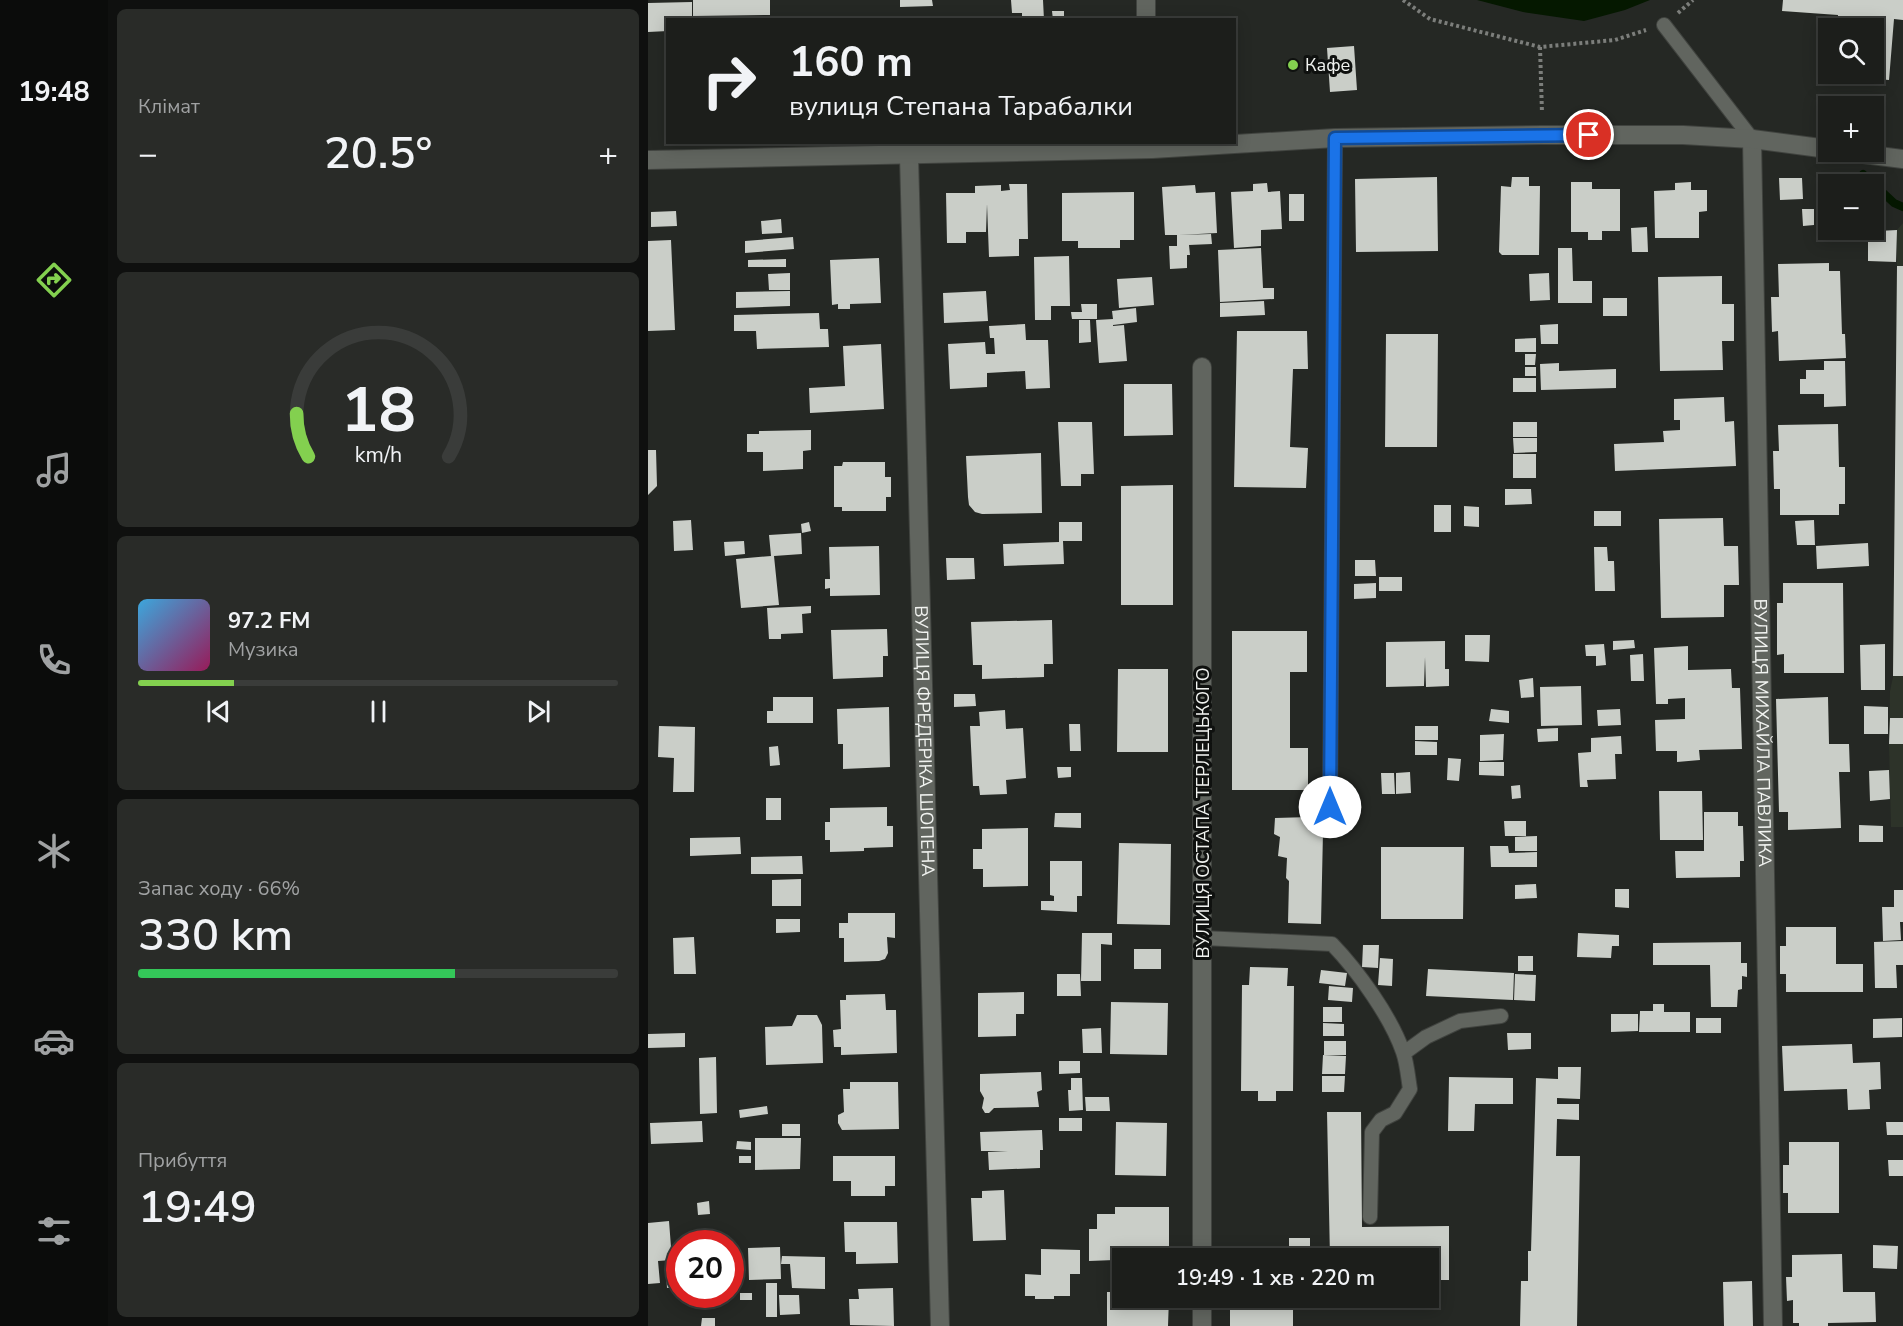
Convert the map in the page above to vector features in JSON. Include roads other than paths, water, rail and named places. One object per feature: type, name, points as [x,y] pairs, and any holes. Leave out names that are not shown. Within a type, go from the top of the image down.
[{"type":"street","points":[[1146,0],[1146,18]]},
{"type":"street","points":[[1236,142],[1335,138],[1683,135],[1752,139],[1818,147]]},
{"type":"street","name":"ВУЛИЦЯ МИХАЙЛА ПАВЛИКА","points":[[1752,139],[1773,1326]]},
{"type":"street","points":[[648,160],[909,156],[1197,144]]},
{"type":"street","name":"ВУЛИЦЯ ФРЕДЕРІКА ШОПЕНА","points":[[909,156],[940,1326]]},
{"type":"street","points":[[1884,156],[1901,158]]},
{"type":"street","name":"ВУЛИЦЯ ОСТАПА ТЕРЛЕЦЬКОГО","points":[[1202,368],[1202,1248]]},
{"type":"street","points":[[1202,1308],[1202,1326]]},
{"type":"lane","points":[[1664,25],[1752,139]]},
{"type":"lane","points":[[1330,807],[1335,138]]},
{"type":"lane","points":[[1203,938],[1332,944],[1348,960],[1390,1023],[1404,1053],[1410,1089],[1395,1113],[1381,1120],[1372,1132],[1370,1217]]},
{"type":"lane","points":[[1404,1053],[1426,1037],[1460,1021],[1501,1016]]},
{"type":"waterway","points":[[1884,194],[1894,203],[1903,207]]},
{"type":"place","name":"Кафе","points":[[1293,65]]}]
